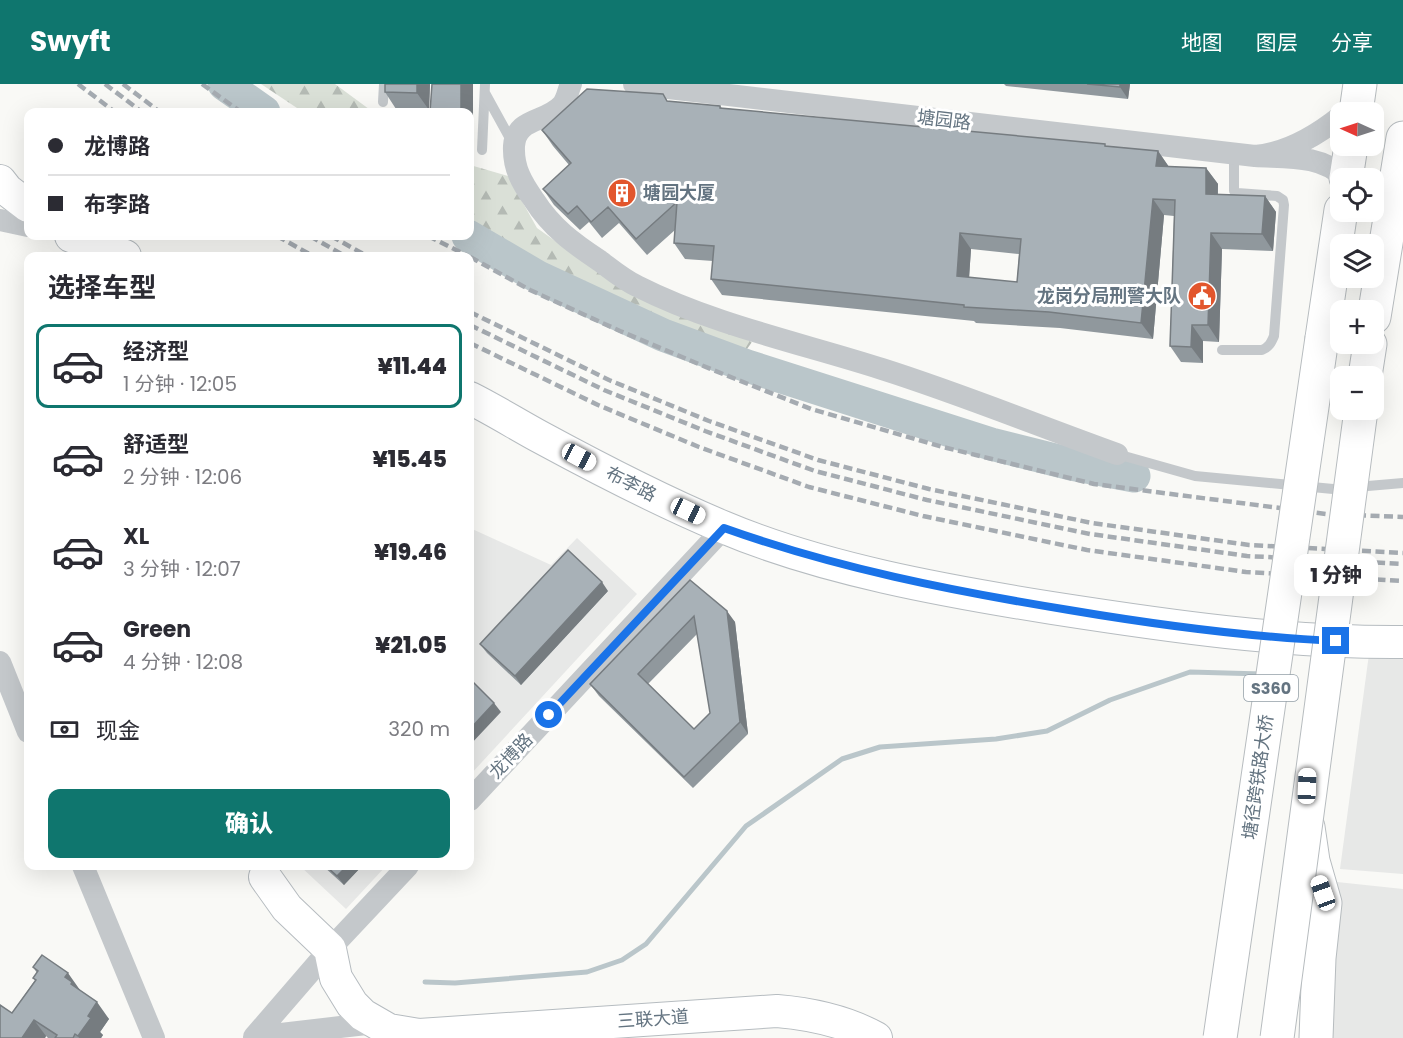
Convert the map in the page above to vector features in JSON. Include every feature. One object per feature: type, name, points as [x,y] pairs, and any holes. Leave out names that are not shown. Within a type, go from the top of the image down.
[{"type":"main road","points":[[1377,300],[1403,138]]},
{"type":"main road","points":[[0,181],[7,190],[24,203]]},
{"type":"main road","name":"塘径跨铁路大桥","points":[[1220,1038],[1339,222]]},
{"type":"main road","points":[[82,240],[114,252]]},
{"type":"main road","name":"布李路","points":[[474,400],[613,475],[724,528],[780,548],[854,569],[993,598],[1212,632],[1316,634],[1403,642]]},
{"type":"main road","name":"S360","points":[[1277,1038],[1360,420]]},
{"type":"main road","points":[[1316,634],[1306,802],[1309,845],[1325,903],[1319,958],[1316,1038]]},
{"type":"main road","points":[[262,871],[287,908],[330,949]]},
{"type":"main road","name":"三联大道","points":[[330,949],[332,964],[343,992],[352,1004],[375,1023],[389,1030],[419,1035],[777,1011],[822,1017],[843,1023],[876,1038]]},
{"type":"street","points":[[571,84],[564,104],[550,114],[526,125],[517,133],[514,162],[519,177],[546,219],[577,246],[636,286],[700,313],[782,340],[883,369],[1117,454]]},
{"type":"street","name":"塘园路","points":[[634,84],[1245,155],[1316,161],[1332,168]]},
{"type":"street","name":"塘园路","points":[[1245,155],[1271,155],[1285,150],[1312,136],[1330,122]]},
{"type":"street","points":[[0,220],[24,225]]},
{"type":"street","name":"龙博路","points":[[474,796],[724,528]]},
{"type":"street","points":[[0,662],[24,722]]},
{"type":"street","points":[[85,870],[154,1038]]},
{"type":"street","points":[[254,1037],[330,949],[404,870]]},
{"type":"street","points":[[254,1037],[375,1023]]},
{"type":"lane","points":[[383,102],[384,84]]},
{"type":"lane","points":[[485,89],[514,145]]},
{"type":"lane","points":[[482,150],[485,89]]},
{"type":"lane","points":[[1222,350],[1262,350],[1268,348],[1274,336],[1284,205],[1283,200],[1277,196],[1234,191],[1245,155]]},
{"type":"lane","points":[[1117,454],[1194,477],[1333,494],[1403,483]]},
{"type":"shaded area","points":[[474,530],[551,565],[577,538],[637,594],[474,771]]},
{"type":"shaded area","points":[[1403,653],[1403,874],[1340,869],[1369,654]]},
{"type":"shaded area","points":[[304,870],[382,870],[346,909]]},
{"type":"shaded area","points":[[1337,882],[1403,889],[1403,1038],[1324,1038]]},
{"type":"green space","points":[[261,84],[335,84],[368,108],[297,108]]},
{"type":"green space","points":[[474,166],[508,176],[537,228],[600,273],[752,342],[742,356],[566,275],[474,222]]},
{"type":"building","points":[[385,84],[417,84],[417,93],[385,92]]},
{"type":"building","points":[[432,84],[461,84],[461,108],[430,108]]},
{"type":"building","points":[[1087,84],[1120,84],[1120,87]]},
{"type":"building","points":[[587,89],[663,94],[667,101],[720,106],[720,108],[1158,151],[1156,166],[1206,168],[1206,194],[1265,196],[1262,234],[1211,233],[1208,325],[1192,325],[1191,347],[1170,346],[1175,200],[1153,199],[1141,323],[1049,312],[964,307],[964,305],[711,279],[714,246],[674,243],[677,202],[636,239],[608,207],[591,222],[577,206],[568,214],[543,189],[571,163],[542,130]],"holes":[[[960,233],[1021,239],[1017,282],[957,276]]]},
{"type":"building","points":[[568,550],[602,582],[515,676],[480,644]]},
{"type":"building","points":[[690,580],[727,611],[740,722],[684,777],[590,684]],"holes":[[[694,616],[710,713],[694,729],[638,674]]]},
{"type":"building","points":[[474,683],[494,703],[474,725]]},
{"type":"building","points":[[330,870],[343,870],[337,876]]},
{"type":"building","points":[[42,955],[68,973],[65,977],[72,982],[71,984],[97,1002],[88,1016],[91,1018],[78,1036],[75,1034],[73,1038],[55,1038],[57,1035],[34,1020],[22,1038],[0,1038],[0,1005],[12,1013],[36,980],[33,978],[38,971],[33,967]]},
{"type":"waterway","points":[[224,84],[258,108]]},
{"type":"waterway","points":[[474,240],[538,277],[663,335],[747,366],[991,444],[1071,464],[1134,476]]},
{"type":"waterway","points":[[425,982],[455,983],[587,972],[622,960],[646,944],[746,826],[842,759],[880,747],[996,739],[1047,731],[1110,700],[1190,672],[1262,674]]},
{"type":"railway","points":[[78,84],[110,108]]},
{"type":"railway","points":[[105,84],[137,108]]},
{"type":"railway","points":[[123,84],[155,108]]},
{"type":"railway","points":[[202,84],[235,108]]},
{"type":"railway","points":[[284,240],[306,252]]},
{"type":"railway","points":[[317,240],[338,252]]},
{"type":"railway","points":[[338,240],[360,252]]},
{"type":"railway","points":[[436,240],[460,252]]},
{"type":"railway","points":[[474,259],[530,290],[713,370],[811,409],[943,447],[1094,484],[1326,514],[1403,517]]},
{"type":"railway","points":[[474,314],[609,380],[709,421],[818,460],[929,489],[1092,523],[1249,545],[1403,553]]},
{"type":"railway","points":[[474,327],[604,390],[705,431],[815,471],[927,500],[1090,534],[1247,556],[1403,564]]},
{"type":"railway","points":[[474,345],[598,405],[699,447],[809,487],[923,516],[1087,550],[1246,572],[1403,581]]},
{"type":"place","name":"塘园大厦","points":[[622,193]]},
{"type":"place","name":"龙岗分局刑警大队","points":[[1202,296]]},
{"type":"route","points":[[549,715],[724,528],[780,548],[854,569],[993,598],[1212,632],[1336,641]]}]
